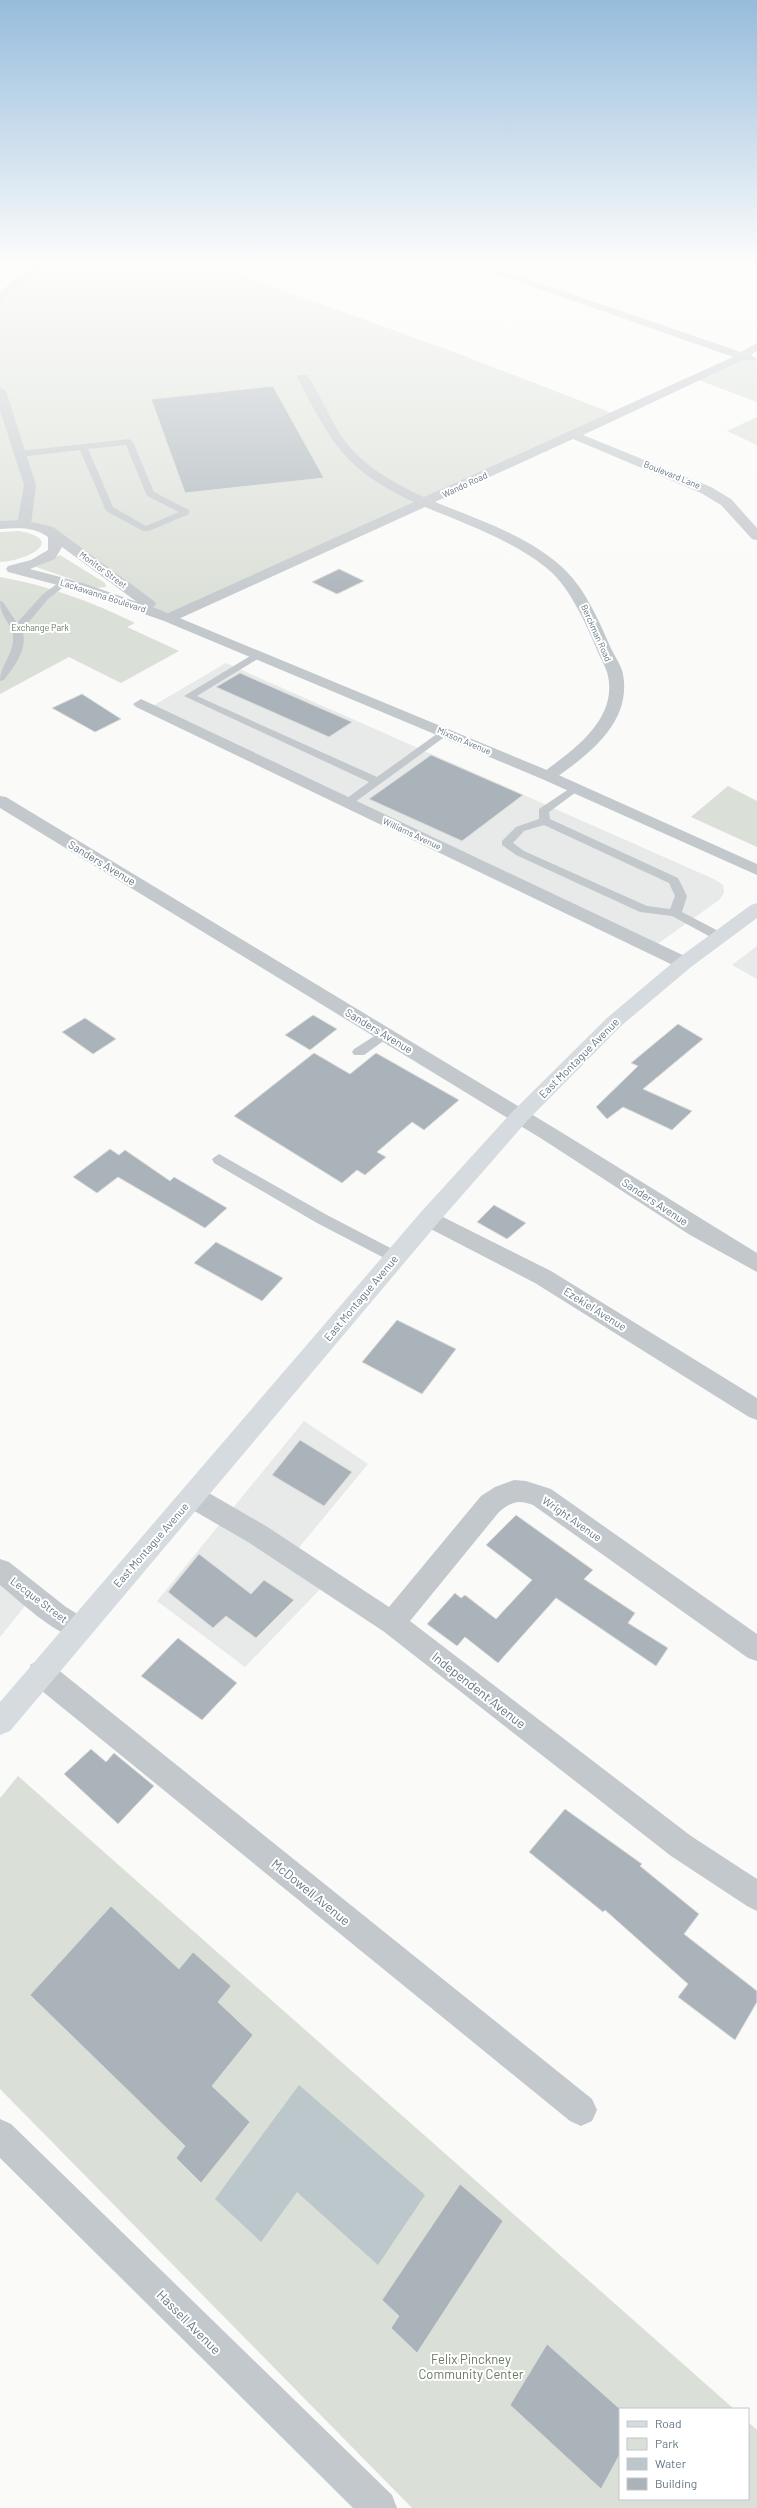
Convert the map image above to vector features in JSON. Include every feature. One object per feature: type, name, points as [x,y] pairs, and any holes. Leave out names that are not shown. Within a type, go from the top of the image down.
[{"type":"main road","name":"East Montague Avenue","points":[[0,1722],[78,1628],[193,1496],[395,1257],[520,1116],[614,1022],[684,963],[757,909]]},
{"type":"street","name":"Berckman Road","points":[[305,380],[340,442],[355,461],[384,482],[500,534],[532,551],[562,575],[582,602],[598,634],[615,674],[615,699],[607,724],[583,752],[548,776]]},
{"type":"street","name":"Wando Road","points":[[169,618],[427,502],[691,380]]},
{"type":"street","points":[[0,391],[2,406],[30,485],[24,524]]},
{"type":"street","name":"Boulevard Lane","points":[[573,435],[706,490],[726,502],[757,536]]},
{"type":"street","name":"Monitor Street","points":[[0,524],[24,524],[38,526],[55,536],[169,618]]},
{"type":"street","points":[[6,569],[27,566],[50,556],[56,549],[58,542],[55,536]]},
{"type":"street","name":"Lackawanna Boulevard","points":[[6,569],[65,582],[169,618]]},
{"type":"street","name":"Mixson Avenue","points":[[169,618],[548,776],[757,870]]},
{"type":"street","name":"Williams Avenue","points":[[141,704],[684,963]]},
{"type":"street","name":"Sanders Avenue","points":[[0,800],[520,1116],[698,1229],[757,1264]]},
{"type":"street","name":"Ezekiel Avenue","points":[[429,1218],[543,1277],[757,1410]]},
{"type":"street","name":"Wright Avenue","points":[[392,1623],[490,1504],[506,1490],[524,1490],[542,1497],[757,1650]]},
{"type":"street","name":"Independent Avenue","points":[[193,1496],[263,1538],[392,1623],[681,1846],[757,1896]]},
{"type":"street","name":"Lecque Street","points":[[0,1570],[57,1615],[78,1628]]},
{"type":"street","name":"McDowell Avenue","points":[[41,1673],[580,2110]]},
{"type":"street","name":"Hassell Avenue","points":[[0,2135],[379,2508]]},
{"type":"lane","points":[[20,454],[83,447],[129,442],[150,494],[186,512],[146,528],[109,509],[83,447]]},
{"type":"lane","points":[[17,629],[45,597],[65,582]]},
{"type":"lane","points":[[0,604],[17,629],[18,643],[9,666],[0,678]]},
{"type":"lane","points":[[257,655],[189,696],[377,781]]},
{"type":"lane","points":[[347,803],[445,733]]},
{"type":"lane","points":[[545,821],[543,811],[575,788]]},
{"type":"lane","points":[[675,913],[681,896],[674,880],[545,821],[520,829],[506,843],[520,853],[644,910],[675,913],[720,937]]},
{"type":"lane","points":[[359,1052],[384,1034]]},
{"type":"lane","points":[[219,1158],[322,1219],[395,1257]]},
{"type":"shaded area","points":[[226,663],[716,880],[723,885],[724,893],[719,900],[652,948],[149,708]]},
{"type":"shaded area","points":[[757,946],[757,979],[732,965]]},
{"type":"shaded area","points":[[304,1421],[368,1464],[292,1556],[329,1580],[245,1667],[157,1601]]},
{"type":"shaded area","points":[[0,1570],[33,1596],[0,1637]]},
{"type":"green space","points":[[0,380],[527,380],[617,415],[169,618],[48,530],[0,525],[0,406],[4,405]]},
{"type":"green space","points":[[699,380],[757,380],[757,402]]},
{"type":"green space","points":[[757,417],[757,445],[727,431]]},
{"type":"green space","points":[[19,531],[33,535],[40,540],[41,544],[38,550],[21,558],[0,562],[0,532]]},
{"type":"green space","points":[[60,555],[105,583],[106,587],[97,588],[36,567]]},
{"type":"green space","name":"Exchange Park","points":[[0,577],[18,580],[69,595],[102,608],[135,623],[127,627],[179,651],[121,683],[69,657],[0,694]]},
{"type":"green space","points":[[728,786],[757,801],[757,847],[691,817]]},
{"type":"green space","name":"Felix Pinckney Community Center","points":[[18,1776],[733,2408],[619,2408],[619,2500],[749,2500],[749,2423],[757,2430],[757,2508],[412,2508],[0,2089],[0,1798]]},
{"type":"water","points":[[299,2085],[425,2195],[378,2265],[297,2192],[261,2242],[215,2199]]},
{"type":"building","points":[[273,386],[324,478],[185,493],[151,399]]},
{"type":"building","points":[[339,569],[364,581],[337,594],[312,582]]},
{"type":"building","points":[[240,673],[352,722],[329,737],[216,687]]},
{"type":"building","points":[[82,694],[121,719],[95,732],[52,708]]},
{"type":"building","points":[[431,755],[523,795],[462,841],[369,799]]},
{"type":"building","points":[[313,1015],[337,1029],[310,1050],[285,1035]]},
{"type":"building","points":[[85,1018],[116,1039],[93,1054],[62,1032]]},
{"type":"building","points":[[678,1024],[703,1039],[643,1089],[692,1111],[672,1130],[623,1107],[607,1119],[596,1107],[638,1066],[631,1063]]},
{"type":"building","points":[[314,1053],[350,1074],[376,1053],[459,1100],[424,1130],[412,1122],[377,1152],[386,1157],[365,1175],[357,1170],[342,1183],[234,1116]]},
{"type":"building","points":[[110,1149],[119,1155],[125,1150],[170,1181],[174,1177],[227,1208],[205,1228],[118,1177],[97,1193],[73,1177]]},
{"type":"building","points":[[494,1205],[526,1223],[507,1239],[477,1222]]},
{"type":"building","points":[[216,1242],[283,1278],[262,1301],[194,1263]]},
{"type":"building","points":[[397,1320],[456,1349],[422,1394],[362,1362]]},
{"type":"building","points":[[300,1440],[352,1472],[324,1506],[272,1475]]},
{"type":"building","points":[[516,1515],[593,1570],[584,1579],[635,1613],[628,1623],[668,1648],[656,1666],[556,1598],[498,1663],[465,1637],[457,1646],[427,1624],[455,1593],[461,1598],[465,1595],[496,1619],[532,1580],[486,1545]]},
{"type":"building","points":[[199,1554],[251,1594],[264,1580],[294,1600],[256,1638],[226,1616],[213,1628],[168,1592]]},
{"type":"building","points":[[178,1638],[237,1683],[202,1720],[141,1676]]},
{"type":"building","points":[[91,1749],[106,1762],[114,1753],[154,1786],[118,1824],[64,1774]]},
{"type":"building","points":[[565,1809],[642,1864],[640,1866],[699,1914],[684,1934],[757,1991],[757,2002],[735,2040],[678,1997],[688,1984],[605,1910],[603,1912],[529,1852]]},
{"type":"building","points":[[111,1906],[179,1969],[193,1952],[231,1986],[218,2002],[253,2035],[212,2086],[250,2122],[201,2183],[176,2158],[185,2146],[30,1995]]},
{"type":"building","points":[[460,2184],[503,2221],[417,2353],[391,2328],[399,2316],[382,2300]]},
{"type":"building","points":[[547,2344],[619,2408],[619,2456],[601,2489],[510,2405]]}]
